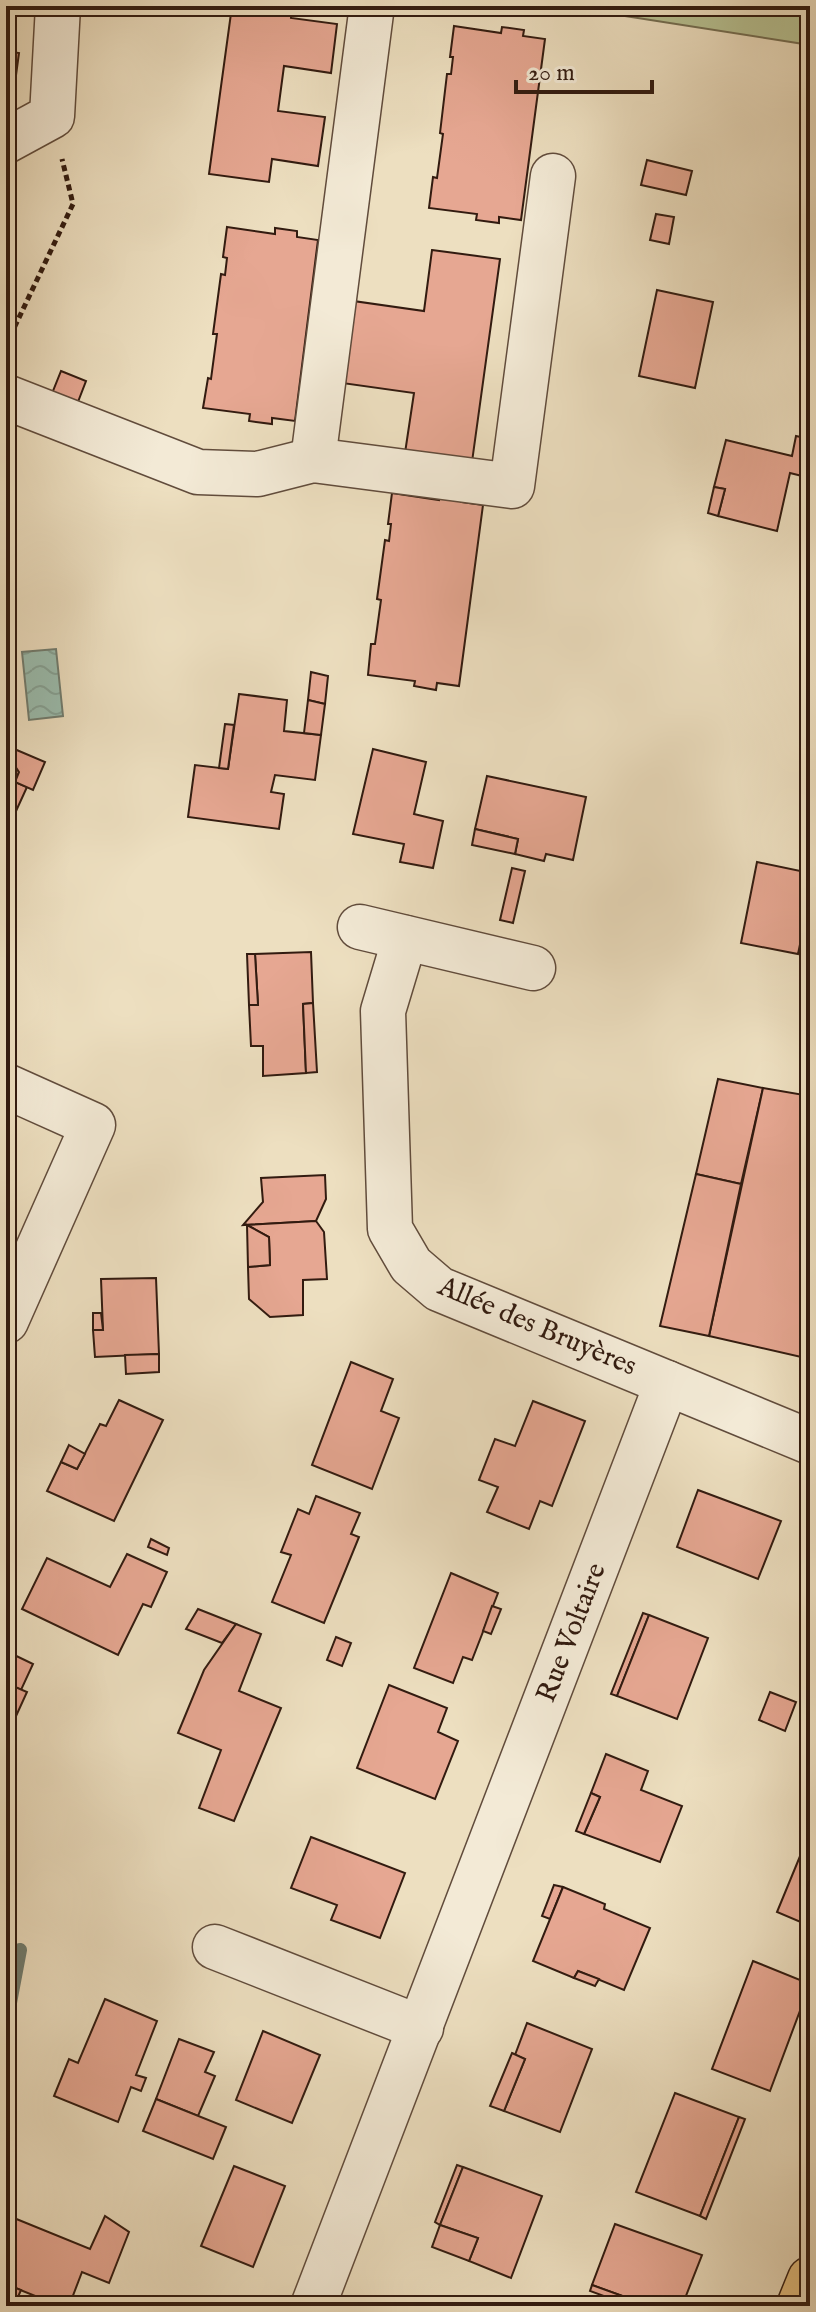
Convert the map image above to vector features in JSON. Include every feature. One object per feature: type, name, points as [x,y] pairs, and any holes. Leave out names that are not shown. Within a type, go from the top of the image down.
[{"type":"main road","points":[[799,2306],[810,2279]]},
{"type":"street","points":[[6,141],[52,116],[58,6]]},
{"type":"street","points":[[313,460],[371,13]]},
{"type":"street","points":[[6,397],[198,472],[258,474],[313,460],[512,486],[553,176]]},
{"type":"street","points":[[360,927],[533,968]]},
{"type":"street","name":"Allée des Bruyères","points":[[405,938],[383,1011],[390,1229],[411,1265],[439,1289],[667,1383]]},
{"type":"street","points":[[6,1086],[93,1125],[6,1321]]},
{"type":"street","points":[[667,1383],[810,1442]]},
{"type":"street","name":"Rue Voltaire","points":[[313,2306],[667,1383]]},
{"type":"street","points":[[215,1947],[421,2028]]},
{"type":"path","points":[[6,345],[73,204],[52,116]]},
{"type":"green space","points":[[561,6],[810,6],[810,45]]},
{"type":"water","points":[[56,649],[63,716],[29,720],[22,652]]},
{"type":"building","points":[[232,6],[292,6],[291,18],[337,24],[331,73],[284,66],[278,111],[325,117],[318,166],[272,159],[269,182],[209,174]]},
{"type":"building","points":[[454,26],[501,33],[502,27],[524,30],[523,36],[545,39],[521,220],[499,217],[499,223],[476,220],[477,214],[429,208],[433,177],[437,178],[447,74],[451,74],[453,57],[450,57]]},
{"type":"building","points":[[6,51],[19,53],[14,90],[6,89]]},
{"type":"building","points":[[647,160],[692,171],[686,195],[641,185]]},
{"type":"building","points":[[656,214],[674,217],[669,244],[650,240]]},
{"type":"building","points":[[227,227],[275,234],[275,228],[297,231],[297,237],[318,240],[295,421],[272,418],[272,424],[249,421],[250,414],[203,408],[208,378],[211,379],[221,274],[225,275],[227,258],[223,257]]},
{"type":"building","points":[[432,250],[500,259],[472,462],[405,453],[414,393],[342,383],[353,301],[424,311]]},
{"type":"building","points":[[657,290],[713,302],[695,388],[639,376]]},
{"type":"building","points":[[61,371],[86,381],[76,407],[51,396]]},
{"type":"building","points":[[796,436],[810,439],[810,478],[790,473],[777,531],[718,516],[725,489],[714,487],[726,440],[792,456]]},
{"type":"building","points":[[714,487],[725,489],[718,516],[708,513]]},
{"type":"building","points":[[392,493],[439,500],[440,493],[462,496],[461,502],[483,505],[459,686],[437,683],[436,690],[414,686],[415,681],[368,675],[381,600],[377,599],[385,540],[389,541]]},
{"type":"building","points":[[311,672],[328,676],[325,704],[308,700]]},
{"type":"building","points":[[239,694],[287,700],[284,731],[321,735],[315,780],[275,775],[271,792],[284,794],[279,829],[188,817],[195,765],[228,769]]},
{"type":"building","points":[[308,700],[325,704],[321,735],[304,733]]},
{"type":"building","points":[[225,724],[234,725],[228,769],[219,768]]},
{"type":"building","points":[[6,745],[12,748],[9,757],[19,772],[15,782],[27,787],[6,833]]},
{"type":"building","points":[[12,748],[45,762],[33,790],[15,782],[19,772],[9,757]]},
{"type":"building","points":[[373,749],[426,762],[414,814],[443,821],[433,868],[400,862],[404,844],[353,834]]},
{"type":"building","points":[[487,776],[586,797],[573,860],[546,854],[544,861],[515,854],[518,839],[475,829]]},
{"type":"building","points":[[475,829],[518,839],[515,854],[472,845]]},
{"type":"building","points":[[757,862],[810,873],[810,897],[798,954],[741,943]]},
{"type":"building","points":[[512,868],[525,871],[513,923],[500,920]]},
{"type":"building","points":[[311,952],[313,1003],[303,1004],[306,1073],[263,1076],[263,1046],[251,1046],[249,1005],[258,1005],[255,954]]},
{"type":"building","points":[[247,954],[255,954],[258,1005],[249,1005]]},
{"type":"building","points":[[313,1003],[317,1072],[306,1073],[303,1004]]},
{"type":"building","points":[[718,1079],[763,1088],[741,1184],[696,1174]]},
{"type":"building","points":[[763,1088],[810,1096],[810,1359],[709,1336]]},
{"type":"building","points":[[696,1174],[741,1184],[709,1336],[660,1326]]},
{"type":"building","points":[[325,1175],[326,1199],[316,1221],[243,1225],[263,1202],[261,1178]]},
{"type":"building","points":[[316,1221],[324,1232],[327,1279],[303,1280],[303,1315],[270,1317],[249,1299],[248,1267],[270,1265],[269,1237],[247,1225]]},
{"type":"building","points":[[247,1225],[269,1237],[270,1265],[248,1267]]},
{"type":"building","points":[[156,1278],[159,1354],[95,1357],[93,1330],[103,1330],[101,1279]]},
{"type":"building","points":[[93,1313],[101,1313],[103,1330],[93,1330]]},
{"type":"building","points":[[159,1354],[159,1372],[126,1374],[125,1355]]},
{"type":"building","points":[[351,1362],[393,1379],[381,1411],[399,1418],[372,1489],[312,1465]]},
{"type":"building","points":[[119,1400],[163,1420],[114,1521],[47,1491],[61,1462],[77,1469],[100,1424],[106,1426]]},
{"type":"building","points":[[533,1401],[585,1421],[552,1506],[540,1501],[529,1529],[487,1512],[498,1487],[479,1480],[495,1439],[515,1446]]},
{"type":"building","points":[[69,1445],[85,1454],[77,1469],[61,1462]]},
{"type":"building","points":[[698,1490],[781,1521],[758,1579],[677,1547]]},
{"type":"building","points":[[316,1496],[360,1513],[351,1534],[359,1537],[324,1623],[272,1602],[291,1555],[281,1552],[298,1509],[309,1514]]},
{"type":"building","points":[[151,1539],[169,1548],[167,1555],[148,1547]]},
{"type":"building","points":[[127,1554],[167,1572],[151,1607],[143,1604],[118,1655],[22,1609],[47,1558],[110,1587]]},
{"type":"building","points":[[451,1573],[498,1593],[472,1660],[463,1657],[453,1683],[414,1668]]},
{"type":"building","points":[[492,1606],[501,1609],[491,1634],[483,1631]]},
{"type":"building","points":[[198,1609],[236,1624],[222,1643],[186,1629]]},
{"type":"building","points":[[643,1613],[649,1615],[617,1696],[611,1694]]},
{"type":"building","points":[[649,1615],[708,1638],[677,1719],[617,1696]]},
{"type":"building","points":[[236,1624],[261,1634],[239,1691],[281,1708],[234,1821],[199,1808],[221,1750],[178,1733],[204,1670]]},
{"type":"building","points":[[336,1637],[351,1643],[342,1666],[327,1660]]},
{"type":"building","points":[[6,1651],[33,1664],[21,1690],[6,1683]]},
{"type":"building","points":[[6,1683],[27,1692],[6,1738]]},
{"type":"building","points":[[389,1685],[447,1708],[438,1732],[458,1741],[435,1799],[357,1768]]},
{"type":"building","points":[[770,1692],[796,1702],[785,1731],[759,1720]]},
{"type":"building","points":[[606,1754],[648,1771],[641,1790],[682,1806],[660,1862],[584,1834],[600,1797],[591,1793]]},
{"type":"building","points":[[591,1793],[600,1797],[584,1834],[576,1831]]},
{"type":"building","points":[[810,1832],[810,1926],[777,1912]]},
{"type":"building","points":[[311,1837],[405,1873],[380,1938],[331,1920],[337,1905],[291,1888]]},
{"type":"building","points":[[554,1885],[563,1887],[550,1919],[542,1916]]},
{"type":"building","points":[[563,1887],[605,1904],[604,1909],[650,1928],[624,1990],[578,1971],[574,1978],[533,1961]]},
{"type":"building","points":[[753,1961],[810,1984],[770,2091],[712,2069]]},
{"type":"building","points":[[578,1971],[599,1979],[595,1986],[574,1978]]},
{"type":"building","points":[[105,1999],[157,2021],[136,2075],[146,2078],[141,2091],[131,2087],[118,2122],[54,2096],[69,2059],[78,2063]]},
{"type":"building","points":[[527,2023],[592,2049],[560,2132],[504,2111],[525,2059],[515,2055]]},
{"type":"building","points":[[263,2031],[320,2055],[292,2123],[236,2100]]},
{"type":"building","points":[[179,2039],[214,2052],[205,2072],[215,2076],[198,2116],[156,2099]]},
{"type":"building","points":[[512,2053],[525,2059],[504,2111],[490,2106]]},
{"type":"building","points":[[675,2093],[739,2117],[700,2216],[636,2192]]},
{"type":"building","points":[[156,2099],[226,2127],[213,2159],[143,2131]]},
{"type":"building","points":[[739,2117],[745,2119],[706,2219],[700,2216]]},
{"type":"building","points":[[457,2165],[463,2167],[440,2225],[435,2222]]},
{"type":"building","points":[[234,2166],[285,2186],[253,2267],[201,2246]]},
{"type":"building","points":[[463,2167],[542,2196],[511,2278],[469,2261],[478,2238],[440,2225]]},
{"type":"building","points":[[9,2216],[90,2249],[105,2216],[129,2232],[109,2283],[82,2272],[69,2306],[60,2306],[13,2287],[6,2302],[6,2224]]},
{"type":"building","points":[[615,2224],[702,2255],[682,2306],[650,2306],[592,2285]]},
{"type":"building","points":[[440,2225],[478,2238],[469,2261],[432,2247]]},
{"type":"building","points":[[592,2285],[650,2306],[631,2306],[590,2291]]},
{"type":"building","points":[[13,2287],[21,2290],[14,2306],[6,2303]]},
{"type":"waterway","points":[[6,2024],[20,1950]]}]
